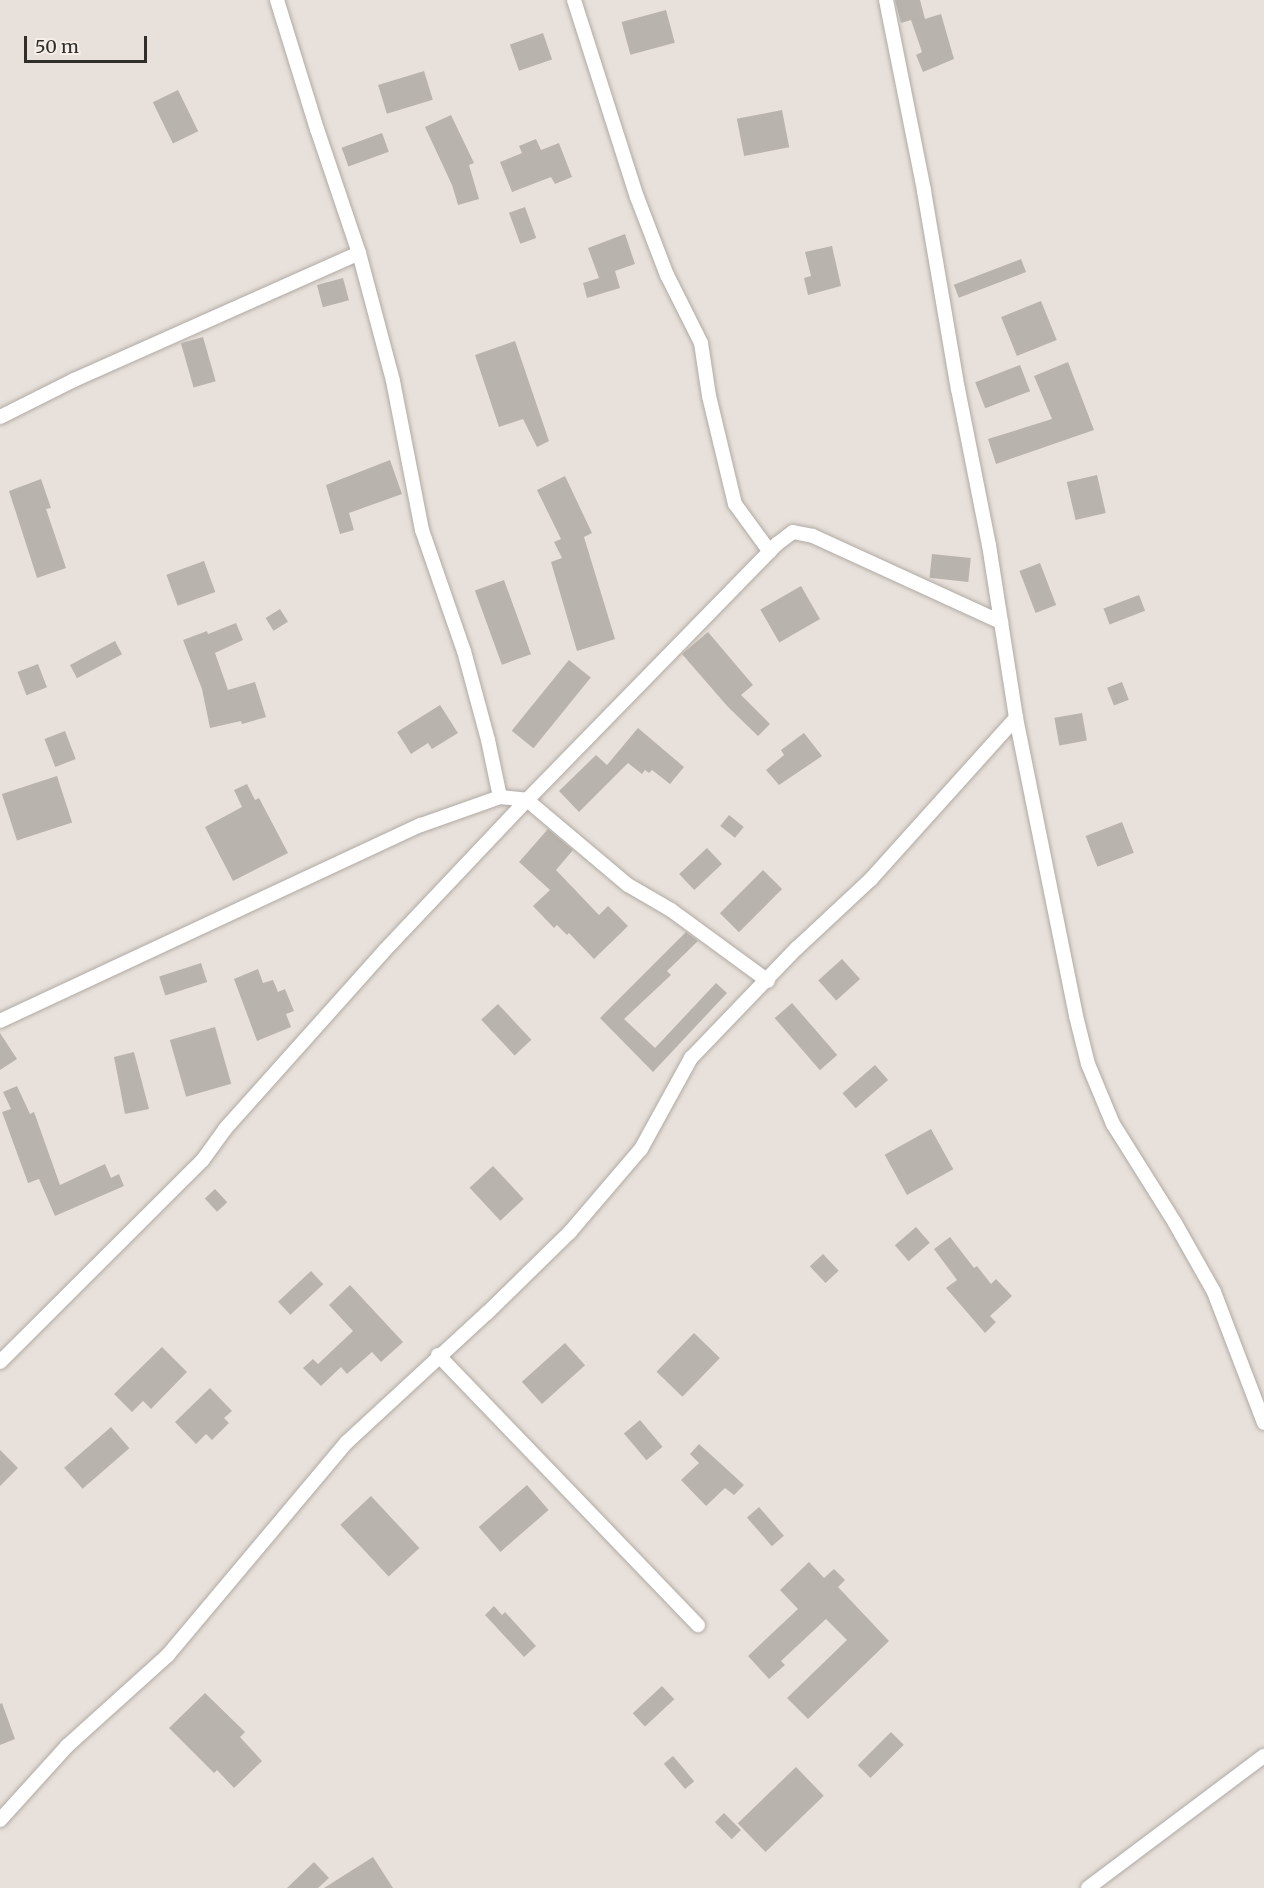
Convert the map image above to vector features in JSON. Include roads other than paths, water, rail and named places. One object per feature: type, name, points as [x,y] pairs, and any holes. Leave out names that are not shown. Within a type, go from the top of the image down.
[{"type":"street","points":[[277,0],[359,253],[393,381],[423,530],[464,651],[488,740],[500,797]]},
{"type":"street","points":[[574,0],[637,197],[667,275],[701,343],[709,396],[735,504],[770,552]]},
{"type":"street","points":[[886,0],[924,191],[958,389],[990,544],[1016,718],[1076,1016],[1088,1064],[1113,1124],[1175,1222],[1214,1292],[1264,1423]]},
{"type":"street","points":[[0,417],[74,380],[359,253]]},
{"type":"street","points":[[0,1362],[202,1161],[225,1129],[385,950],[527,800],[770,552],[794,532],[813,536],[1001,622]]},
{"type":"street","points":[[0,1820],[67,1746],[168,1655],[327,1462],[438,1355],[531,1271],[598,1200],[641,1149],[692,1059],[797,948],[871,879],[1016,718]]},
{"type":"street","points":[[0,1021],[421,825],[500,797],[527,800],[628,885],[663,904],[768,981]]},
{"type":"street","points":[[438,1355],[698,1625]]},
{"type":"street","points":[[1088,1888],[1264,1756]]}]
